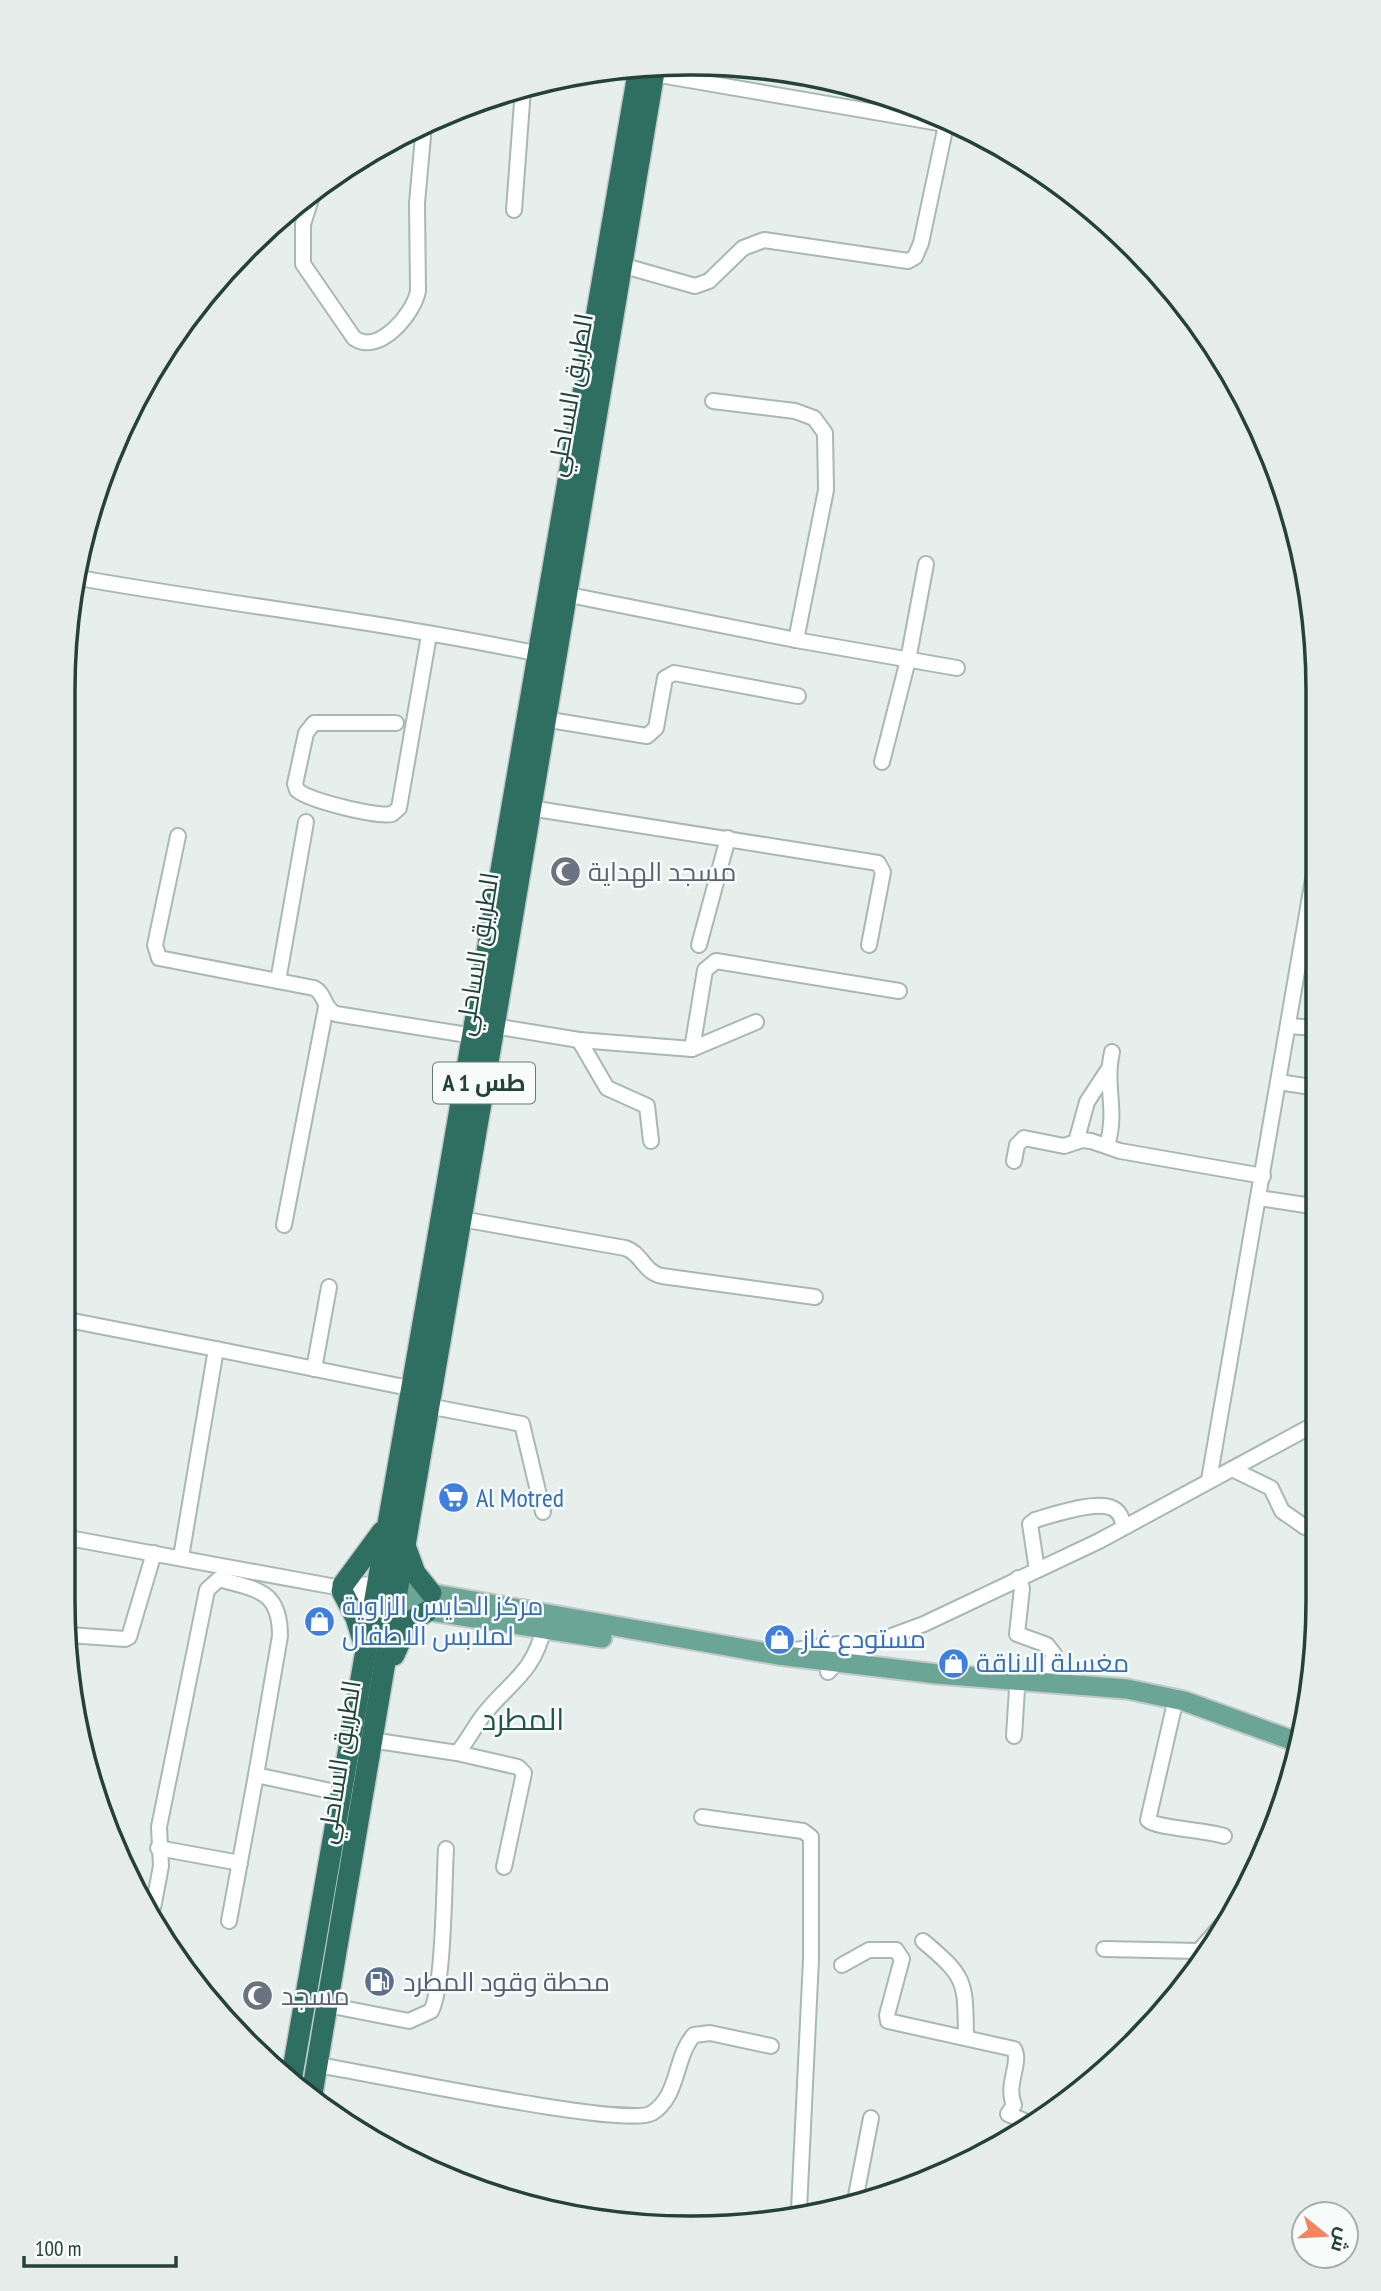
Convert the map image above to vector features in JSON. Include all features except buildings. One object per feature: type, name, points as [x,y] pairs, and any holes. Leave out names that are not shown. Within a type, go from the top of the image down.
[{"type":"highway","name":"الطريق الساحلي","points":[[293,2070],[366,1648],[404,1543],[461,1219],[621,265],[640,78]]},
{"type":"highway","name":"الطريق الساحلي","points":[[313,2087],[382,1675],[387,1524],[414,1389],[640,78]]},
{"type":"highway","points":[[366,1648],[353,1611],[340,1588],[387,1524]]},
{"type":"highway","points":[[382,1675],[409,1622],[430,1602],[404,1543]]},
{"type":"main road","points":[[385,1595],[778,1655],[922,1683],[1127,1697],[1218,1717],[1290,1740]]},
{"type":"main road","points":[[430,1602],[544,1628],[833,1667],[1128,1689],[1184,1701],[1288,1748]]},
{"type":"street","points":[[673,76],[923,121]]},
{"type":"street","points":[[514,210],[522,99]]},
{"type":"street","points":[[621,265],[695,286],[709,281],[743,248],[764,240],[908,261],[915,257],[921,243],[945,131]]},
{"type":"street","points":[[308,209],[303,224],[303,264],[354,338],[361,343],[372,343],[387,335],[416,304],[417,203],[423,137]]},
{"type":"street","points":[[713,401],[795,411],[814,418],[825,433],[826,490],[796,640]]},
{"type":"street","points":[[882,762],[908,660],[926,564]]},
{"type":"street","points":[[86,579],[539,654]]},
{"type":"street","points":[[564,594],[796,640],[957,668]]},
{"type":"street","points":[[396,723],[314,723],[306,733],[295,784],[297,790],[309,797],[374,814],[392,814],[399,808],[429,635]]},
{"type":"street","points":[[544,719],[647,736],[656,728],[665,678],[674,673],[798,696]]},
{"type":"street","points":[[530,808],[878,863],[883,872],[869,945]]},
{"type":"street","points":[[278,981],[306,821]]},
{"type":"street","points":[[178,836],[156,954],[163,960],[314,988],[322,996],[326,1007],[284,1225]]},
{"type":"street","points":[[699,945],[727,838]]},
{"type":"street","points":[[1209,1480],[1306,920]]},
{"type":"street","points":[[692,1049],[705,970],[716,961],[899,991]]},
{"type":"street","points":[[326,1007],[336,1014],[474,1036]]},
{"type":"street","points":[[494,1026],[579,1040],[692,1049],[756,1022]]},
{"type":"street","points":[[1288,1026],[1306,1027]]},
{"type":"street","points":[[579,1040],[607,1088],[648,1105],[651,1141]]},
{"type":"street","points":[[1107,1146],[1114,1116],[1108,1070],[1112,1052]]},
{"type":"street","points":[[1076,1142],[1087,1102],[1108,1070]]},
{"type":"street","points":[[1279,1082],[1306,1086]]},
{"type":"street","points":[[1014,1161],[1017,1145],[1024,1138],[1064,1146],[1091,1141],[1120,1151],[1263,1176]]},
{"type":"street","points":[[1259,1198],[1306,1204]]},
{"type":"street","points":[[461,1219],[633,1250],[648,1272],[662,1276],[815,1297]]},
{"type":"street","points":[[314,1369],[329,1287]]},
{"type":"street","points":[[75,1322],[414,1389]]},
{"type":"street","points":[[181,1557],[216,1349]]},
{"type":"street","points":[[428,1406],[522,1424],[543,1512]]},
{"type":"street","points":[[833,1667],[870,1644],[923,1624],[1037,1570],[1306,1429]]},
{"type":"street","points":[[1231,1469],[1271,1488],[1282,1511],[1305,1527]]},
{"type":"street","points":[[1037,1570],[1030,1524],[1035,1520],[1112,1507],[1120,1514],[1124,1526]]},
{"type":"street","points":[[75,1538],[385,1595]]},
{"type":"street","points":[[77,1636],[124,1639],[130,1637],[154,1553]]},
{"type":"street","points":[[1018,1578],[1022,1588],[1017,1634],[1047,1645],[1054,1654],[1045,1682]]},
{"type":"street","points":[[154,1901],[161,1866],[159,1827],[207,1590],[219,1579],[257,1590],[273,1599],[280,1616],[280,1636],[229,1921]]},
{"type":"street","points":[[457,1754],[485,1713],[531,1666],[539,1651],[544,1628]]},
{"type":"street","points":[[778,1655],[838,1644],[870,1644]]},
{"type":"street","points":[[1014,1736],[1017,1689]]},
{"type":"street","points":[[1174,1707],[1148,1820],[1157,1826],[1202,1829],[1224,1836]]},
{"type":"street","points":[[371,1740],[518,1767],[524,1773],[504,1867]]},
{"type":"street","points":[[256,1775],[340,1793]]},
{"type":"street","points":[[702,1817],[803,1831],[811,1837],[811,1972],[799,2206]]},
{"type":"street","points":[[158,1847],[240,1863]]},
{"type":"street","points":[[327,2005],[410,2021],[431,2011],[436,1999],[446,1849]]},
{"type":"street","points":[[923,1941],[956,1969],[965,1988],[966,2037]]},
{"type":"street","points":[[1104,1949],[1196,1950]]},
{"type":"street","points":[[842,1965],[869,1950],[896,1950],[902,1959],[887,2015],[888,2021],[1015,2050],[1017,2056],[1010,2084],[1014,2105],[1008,2114],[1020,2120]]},
{"type":"street","points":[[317,2065],[574,2111],[637,2117],[654,2112],[672,2089],[686,2046],[694,2035],[710,2033],[771,2046]]},
{"type":"street","points":[[857,2193],[871,2118]]},
{"type":"place","name":"مسجد الهداية","points":[[565,872]]},
{"type":"place","name":"Al Motred","points":[[453,1498]]},
{"type":"place","name":"مركز الحايس الزاوية لملابس الاطفال","points":[[319,1621]]},
{"type":"place","name":"مستودع غاز","points":[[779,1639]]},
{"type":"place","name":"مغسلة الاناقة","points":[[953,1663]]},
{"type":"place","name":"محطة وقود المطرد","points":[[380,1982]]},
{"type":"place","name":"مسجد","points":[[258,1996]]},
{"type":"district","name":"المطرد","points":[[523,1720]]}]
